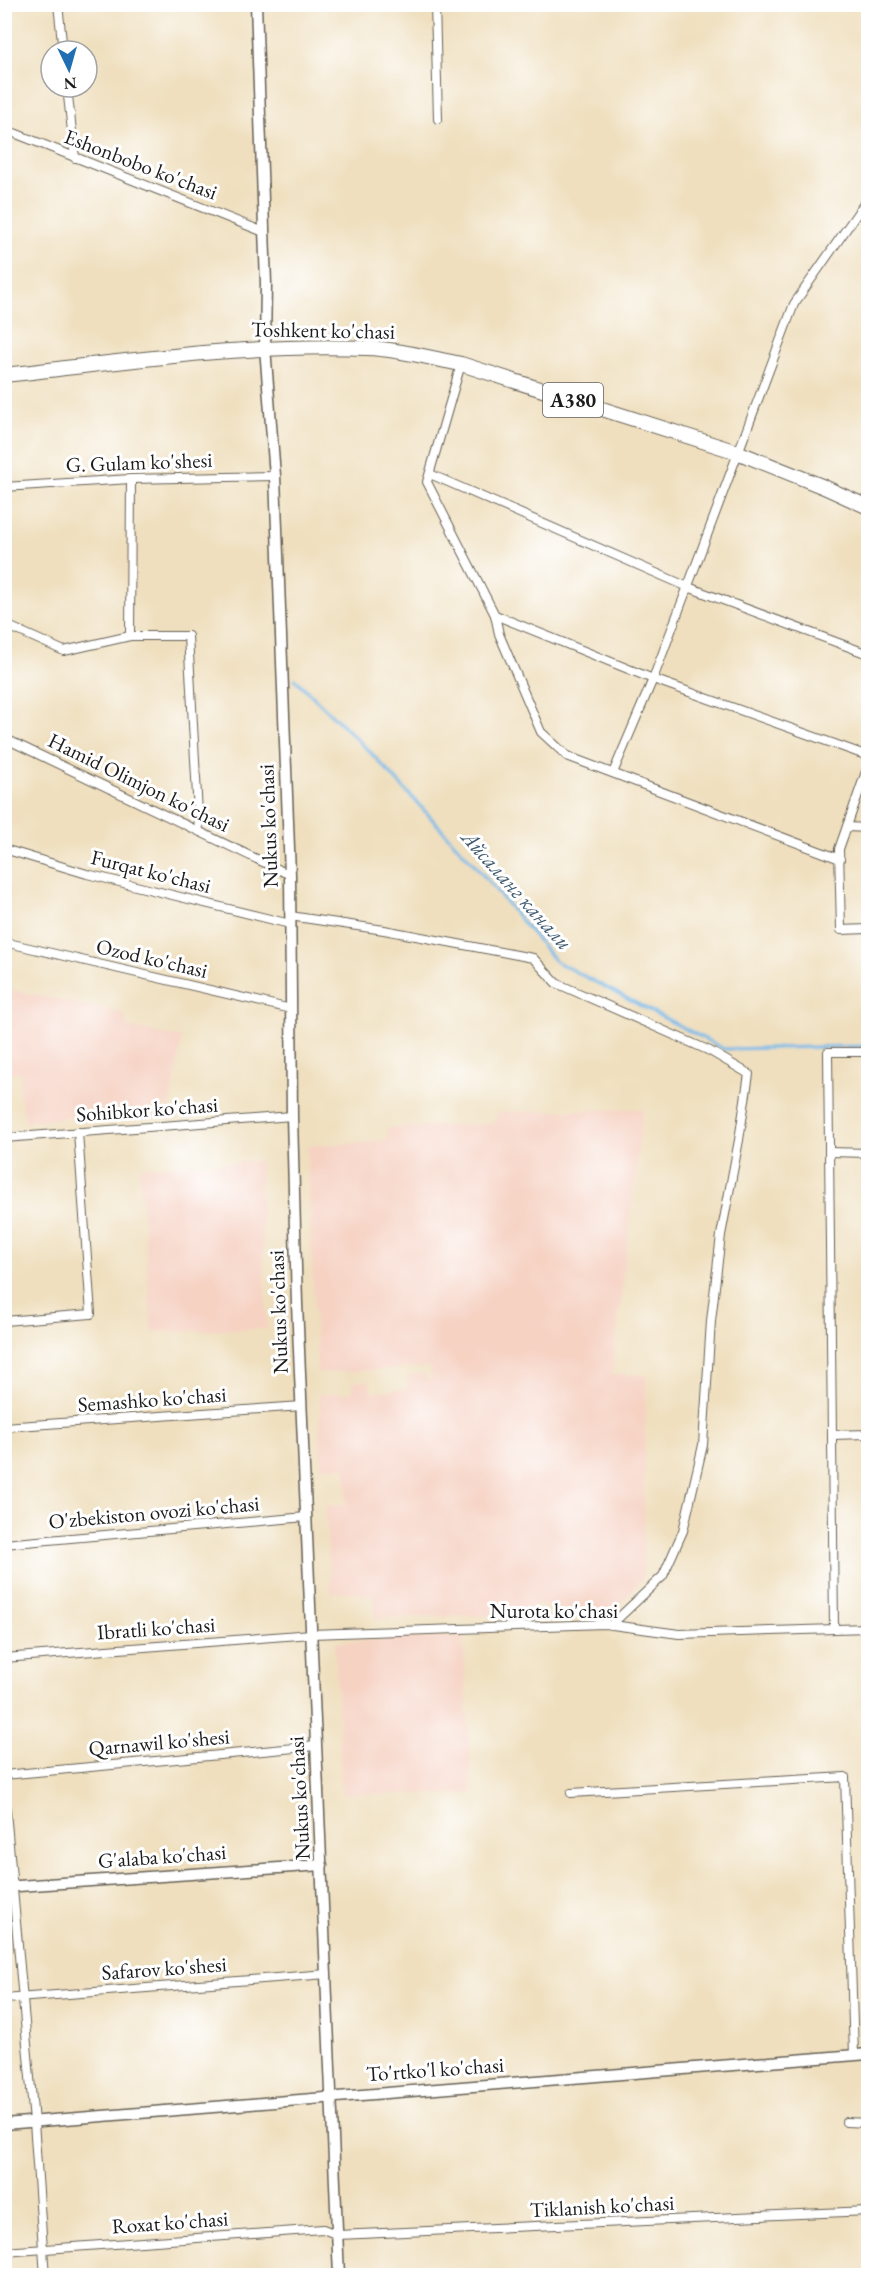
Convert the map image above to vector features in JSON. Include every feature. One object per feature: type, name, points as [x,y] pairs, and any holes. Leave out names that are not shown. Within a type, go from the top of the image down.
[{"type":"highway","name":"Toshkent ko'chasi","points":[[4,375],[265,347],[369,348],[461,364],[737,452],[868,507]]},
{"type":"main road","name":"Nukus ko'chasi","points":[[256,4],[264,232],[265,347],[275,476],[290,875],[292,1116],[306,1516],[339,2276]]},
{"type":"main road","name":"G'alaba ko'chasi","points":[[9,1886],[322,1865]]},
{"type":"main road","name":"To'rtko'l ko'chasi","points":[[4,2124],[868,2054]]},
{"type":"street","points":[[58,4],[62,39]]},
{"type":"street","points":[[435,4],[438,119]]},
{"type":"street","points":[[68,99],[75,158]]},
{"type":"street","name":"Eshonbobo ko'chasi","points":[[4,129],[264,232]]},
{"type":"street","points":[[613,773],[653,679],[737,452],[795,304],[868,198]]},
{"type":"street","points":[[461,364],[427,482],[495,615],[499,634],[542,732],[567,756],[840,859]]},
{"type":"street","points":[[430,474],[688,587],[868,654]]},
{"type":"street","name":"G. Gulam ko'shesi","points":[[4,487],[131,479],[275,476]]},
{"type":"street","points":[[130,636],[131,479]]},
{"type":"street","points":[[495,615],[653,679],[868,756]]},
{"type":"street","points":[[4,624],[64,651],[130,636],[188,636],[200,831]]},
{"type":"street","name":"Hamid Olimjon ko'chasi","points":[[4,738],[290,875]]},
{"type":"street","points":[[868,766],[839,849],[841,930],[868,929]]},
{"type":"street","points":[[847,827],[868,828]]},
{"type":"street","name":"Furqat ko'chasi","points":[[4,849],[87,874],[290,920],[384,930],[533,958],[556,983],[710,1051],[749,1074],[721,1235],[711,1322],[703,1445],[683,1532],[663,1576],[611,1625]]},
{"type":"street","name":"Ozod ko'chasi","points":[[4,942],[291,1009]]},
{"type":"street","points":[[834,1629],[828,1052],[868,1052]]},
{"type":"street","name":"Sohibkor ko'chasi","points":[[4,1138],[292,1116]]},
{"type":"street","points":[[4,1321],[91,1314],[78,1132]]},
{"type":"street","points":[[829,1152],[868,1152]]},
{"type":"street","name":"Semashko ko'chasi","points":[[4,1427],[302,1406]]},
{"type":"street","points":[[832,1435],[868,1434]]},
{"type":"street","name":"O'zbekiston ovozi ko'chasi","points":[[4,1544],[306,1516]]},
{"type":"street","name":"Nurota ko'chasi","points":[[311,1634],[611,1625],[679,1634],[868,1628]]},
{"type":"street","name":"Ibratli ko'chasi","points":[[4,1658],[311,1634]]},
{"type":"street","name":"Qarnawil ko'shesi","points":[[4,1775],[316,1746]]},
{"type":"street","points":[[571,1793],[845,1777],[854,2055]]},
{"type":"street","points":[[4,1790],[9,1886],[34,2122],[45,2276]]},
{"type":"street","name":"Safarov ko'shesi","points":[[4,1999],[327,1974]]},
{"type":"street","points":[[846,2122],[868,2123]]},
{"type":"street","name":"Tiklanish ko'chasi","points":[[338,2235],[868,2211]]},
{"type":"street","name":"Roxat ko'chasi","points":[[4,2252],[323,2229],[338,2235]]},
{"type":"shaded area","points":[[11,990],[125,1014],[127,1027],[182,1038],[170,1106],[26,1122],[19,1093],[21,1072],[7,1073],[7,1008]]},
{"type":"shaded area","points":[[643,1109],[612,1374],[646,1375],[643,1577],[616,1609],[556,1610],[556,1606],[531,1605],[530,1614],[375,1618],[374,1596],[361,1596],[360,1592],[331,1593],[325,1506],[347,1504],[346,1467],[321,1467],[319,1394],[352,1393],[352,1381],[370,1381],[371,1392],[408,1389],[407,1375],[426,1374],[426,1380],[431,1379],[430,1367],[317,1373],[307,1146],[387,1141],[387,1128],[493,1124],[498,1112]]},
{"type":"shaded area","points":[[259,1161],[267,1329],[152,1332],[139,1167]]},
{"type":"shaded area","points":[[463,1636],[472,1794],[342,1794],[335,1642]]},
{"type":"waterway","name":"Айсаланг канали","points":[[295,679],[370,752],[474,864],[555,961],[724,1049],[868,1046]]}]
